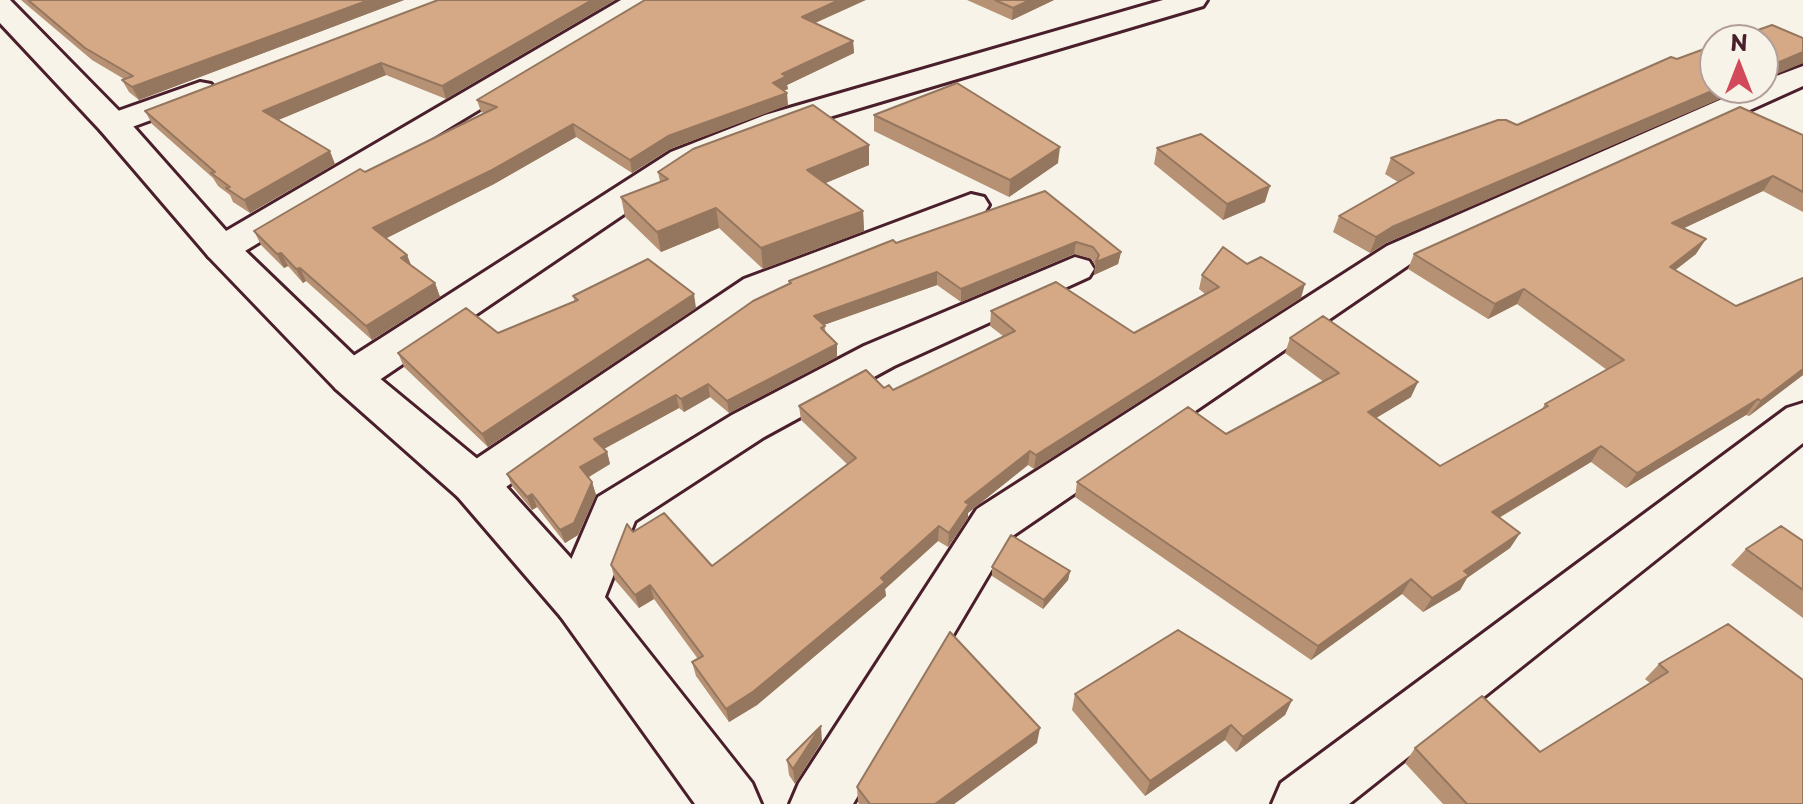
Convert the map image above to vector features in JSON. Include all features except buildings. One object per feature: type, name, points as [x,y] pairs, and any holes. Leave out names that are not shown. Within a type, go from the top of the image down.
[{"type":"main road","points":[[222,249],[641,0]]},
{"type":"main road","points":[[351,378],[683,159],[777,122],[1193,0]]},
{"type":"main road","points":[[0,6],[113,124],[222,249],[351,378],[475,484],[579,602],[731,804]]},
{"type":"main road","points":[[820,804],[994,523],[1400,254],[1803,75]]},
{"type":"main road","points":[[113,124],[231,79]]},
{"type":"main road","points":[[475,484],[758,288],[971,205]]},
{"type":"main road","points":[[579,602],[615,510],[748,426],[879,356],[1075,269]]},
{"type":"main road","points":[[1302,804],[1803,419]]}]
